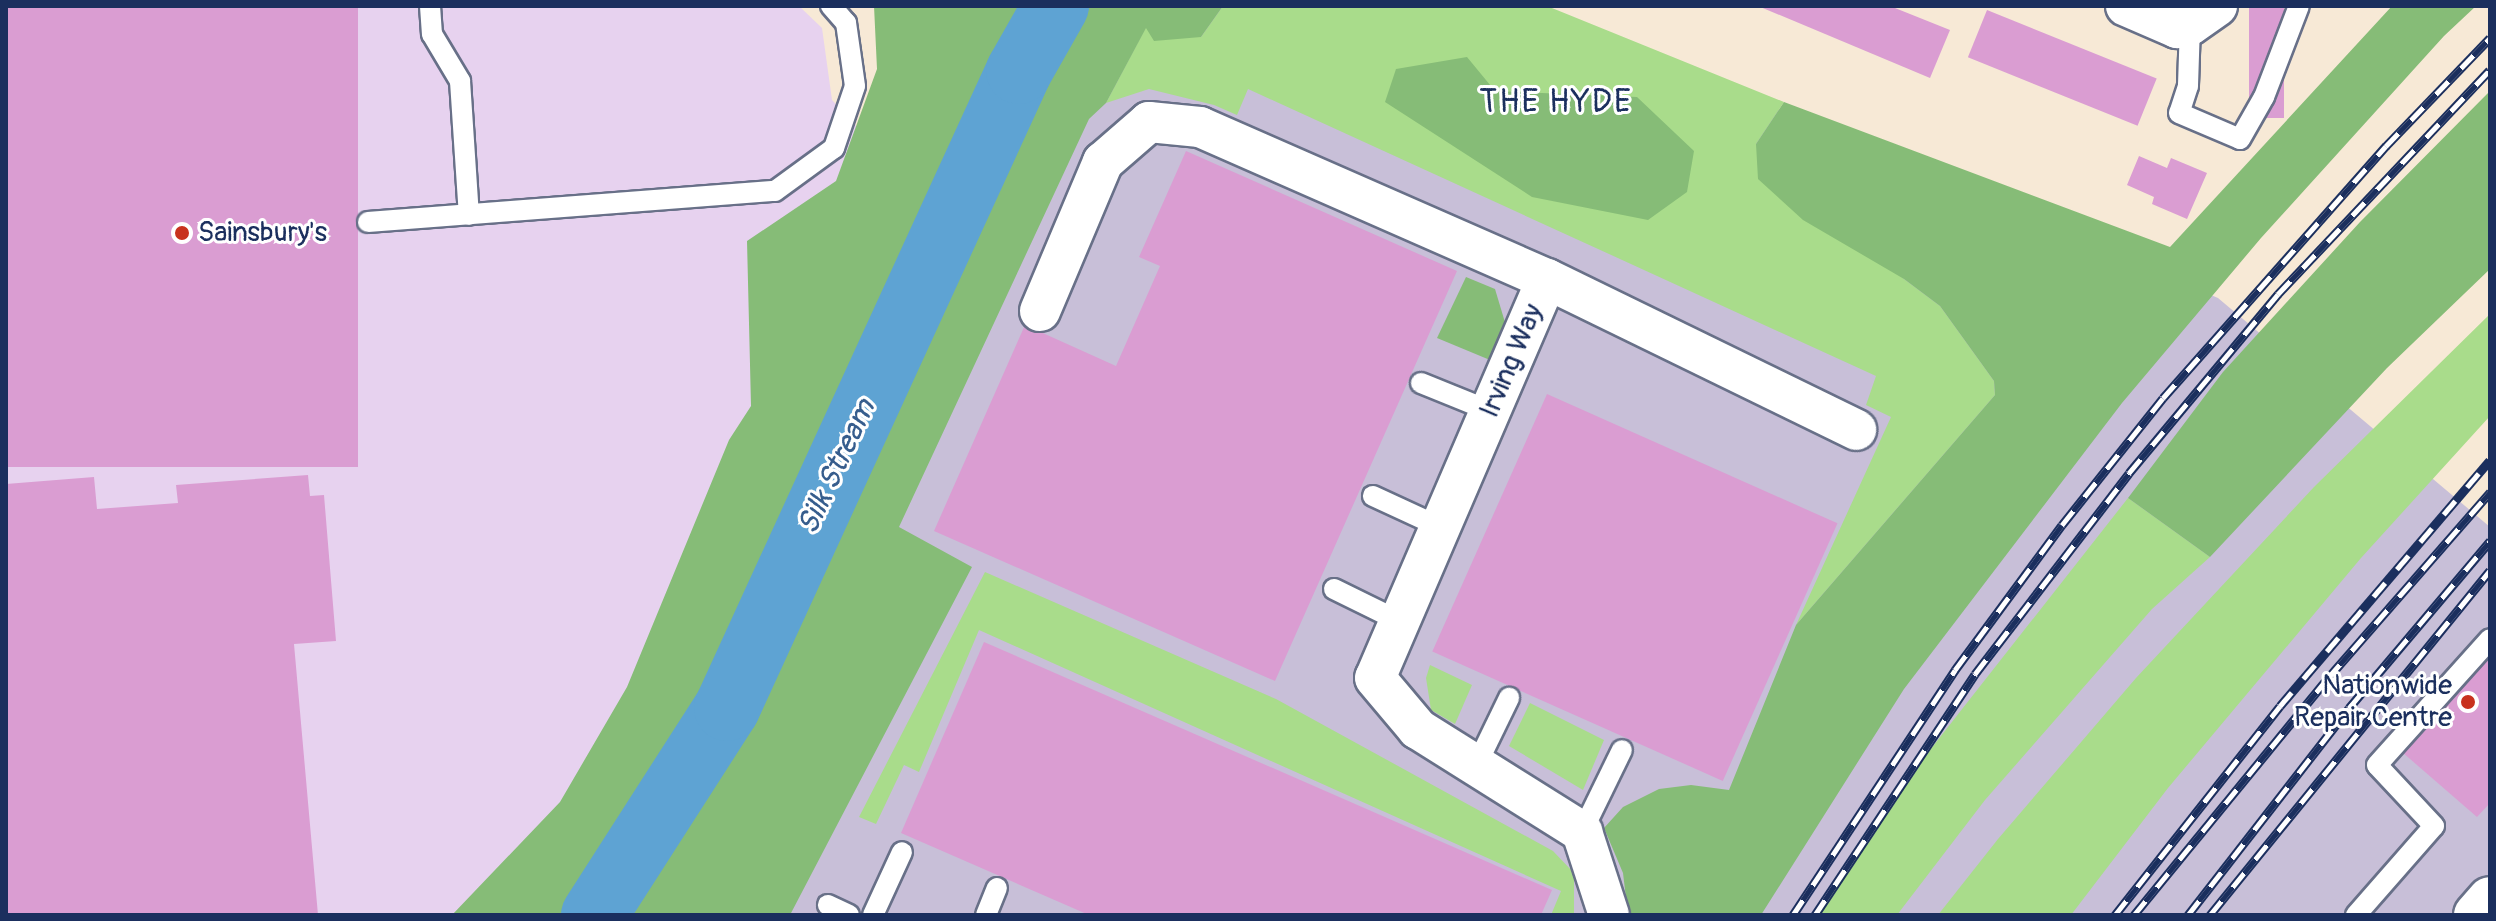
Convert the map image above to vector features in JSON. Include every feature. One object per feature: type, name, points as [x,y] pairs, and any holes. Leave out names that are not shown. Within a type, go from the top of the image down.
[{"type":"highway","points":[[2476,915],[2490,899]]},
{"type":"street","points":[[2126,6],[2177,28],[2203,15]]},
{"type":"street","name":"Irving Way","points":[[1040,311],[1103,162],[1149,122],[1200,127],[1547,279],[1375,678],[1418,729],[1582,832]]},
{"type":"street","points":[[1547,279],[1856,430]]},
{"type":"street","points":[[1582,832],[1609,915]]},
{"type":"lane","points":[[430,6],[432,34],[460,81],[469,215]]},
{"type":"lane","points":[[368,222],[775,191],[834,148],[855,86],[846,23],[831,6]]},
{"type":"lane","points":[[2203,15],[2179,113],[2240,139],[2264,97],[2299,6]]},
{"type":"lane","points":[[1421,383],[1490,411]]},
{"type":"lane","points":[[1373,496],[1440,527]]},
{"type":"lane","points":[[1334,589],[1399,621]]},
{"type":"lane","points":[[2356,915],[2434,826],[2377,765],[2490,639]]},
{"type":"lane","points":[[1476,766],[1509,698]]},
{"type":"lane","points":[[1582,832],[1622,750]]},
{"type":"lane","points":[[873,915],[902,852]]},
{"type":"lane","points":[[986,915],[997,888]]},
{"type":"lane","points":[[828,905],[849,915]]},
{"type":"shaded area","points":[[6,6],[799,6],[822,28],[832,100],[882,154],[590,915],[6,915]]},
{"type":"shaded area","points":[[1056,6],[1535,6],[2218,298],[2490,527],[2490,915],[597,915]]},
{"type":"green space","points":[[874,6],[1223,6],[1201,37],[1154,41],[1146,28],[1106,103],[1089,119],[899,527],[972,567],[790,915],[452,915],[560,802],[627,687],[729,440],[751,406],[747,241],[836,181],[877,69]]},
{"type":"green space","points":[[1223,6],[1547,6],[1784,102],[1756,144],[1904,279],[1940,306],[1994,381],[1995,395],[1796,625],[1891,417],[1866,405],[1876,376],[1248,89],[1237,115],[1214,105],[1149,89],[1106,103],[1146,27],[1201,37]]},
{"type":"green space","points":[[2392,6],[2476,6],[2444,36],[2261,238],[2122,403],[1904,689],[1761,915],[1628,915],[1623,873],[1604,828],[1623,807],[1659,789],[1691,785],[1729,790],[1796,625],[1995,395],[1994,381],[1940,306],[1904,279],[1803,220],[1758,179],[1756,144],[1784,102],[2170,247]]},
{"type":"green space","points":[[1467,57],[1495,91],[1637,97],[1694,151],[1687,192],[1648,220],[1532,197],[1385,102],[1396,69]]},
{"type":"green space","points":[[2490,91],[2490,269],[2387,368],[2210,557],[2128,498],[2223,372],[2360,222]]},
{"type":"green space","points":[[1466,277],[1495,289],[1507,329],[1490,360],[1437,338]]},
{"type":"green space","points":[[2490,314],[2490,416],[2361,558],[2168,788],[2071,915],[1938,915],[1998,839],[2136,678],[2314,487]]},
{"type":"green space","points":[[2128,498],[2210,557],[2152,609],[1985,800],[1897,915],[1818,915],[1926,755]]},
{"type":"green space","points":[[985,572],[1276,699],[1553,851],[1574,873],[1574,915],[1551,915],[1561,891],[979,630],[919,772],[904,765],[876,824],[859,817]]},
{"type":"green space","points":[[1430,665],[1472,685],[1455,724],[1431,710],[1426,678]]},
{"type":"green space","points":[[1530,703],[1604,740],[1583,790],[1509,746]]},
{"type":"building","name":"Sainsbury's","points":[[6,6],[358,6],[358,467],[6,467]]},
{"type":"building","points":[[1758,6],[1890,6],[1950,30],[1930,78]]},
{"type":"building","points":[[2249,6],[2284,6],[2284,118],[2249,118]]},
{"type":"building","points":[[1987,10],[2157,79],[2138,126],[1968,57]]},
{"type":"building","points":[[1186,151],[1457,271],[1275,681],[934,531],[1025,325],[1116,366],[1160,266],[1139,257]]},
{"type":"building","points":[[2139,156],[2167,168],[2171,158],[2207,173],[2187,219],[2152,204],[2154,197],[2127,185]]},
{"type":"building","points":[[1547,394],[1838,523],[1723,781],[1432,652]]},
{"type":"building","points":[[308,475],[310,496],[324,495],[336,641],[294,644],[318,915],[6,915],[6,484],[94,477],[97,509],[178,503],[176,485]]},
{"type":"building","points":[[984,642],[1552,890],[1541,915],[1089,915],[901,833]]},
{"type":"building","name":"Nationwide Repair Centre","points":[[2490,653],[2490,803],[2477,817],[2402,752]]},
{"type":"waterway","name":"Silk Stream","points":[[594,915],[727,708],[1019,71],[1056,6]]},
{"type":"railway","points":[[1793,915],[1955,670],[2062,525],[2163,398],[2386,146],[2490,38]]},
{"type":"railway","points":[[1815,915],[1975,674],[2129,473],[2278,294],[2490,70]]},
{"type":"railway","points":[[2115,915],[2280,706],[2490,460]]},
{"type":"railway","points":[[2134,915],[2328,678],[2490,492]]},
{"type":"railway","points":[[2188,915],[2349,708],[2490,541]]},
{"type":"railway","points":[[2210,915],[2490,570]]},
{"type":"place","name":"Sainsbury's","points":[[182,233]]},
{"type":"place","name":"Nationwide Repair Centre","points":[[2468,702]]},
{"type":"district","name":"THE HYDE","points":[[1556,102]]}]
